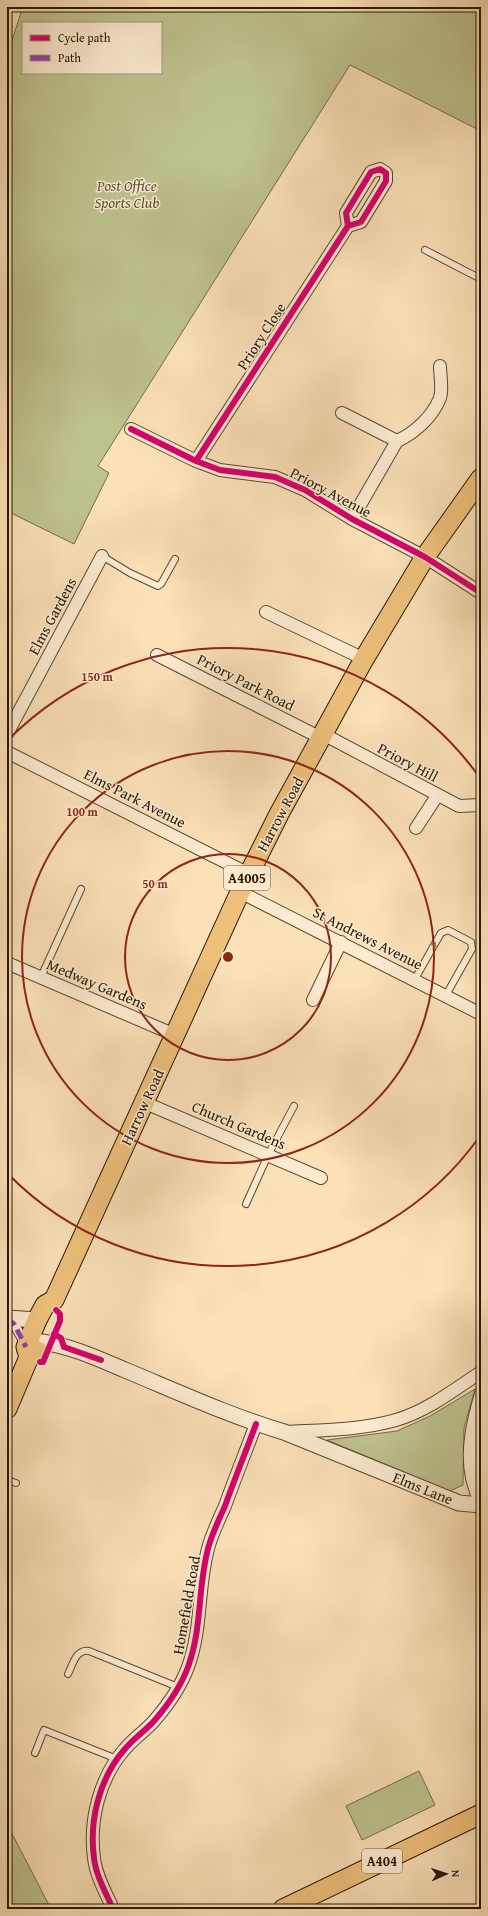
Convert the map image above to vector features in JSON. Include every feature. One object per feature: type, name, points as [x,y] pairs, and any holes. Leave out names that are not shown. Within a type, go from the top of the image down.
[{"type":"main road","name":"Harrow Road","points":[[7,1409],[32,1349],[56,1310],[54,1300],[143,1102],[249,874],[364,660],[425,558],[481,478]]},
{"type":"main road","name":"Harrow Road","points":[[32,1349],[37,1320],[45,1305],[54,1300]]},
{"type":"main road","name":"A404","points":[[283,1909],[481,1814]]},
{"type":"street","name":"Priory Close","points":[[196,461],[348,226]]},
{"type":"street","points":[[352,519],[397,441],[408,436],[427,418],[440,397],[440,366]]},
{"type":"street","points":[[342,413],[397,441]]},
{"type":"street","name":"Priory Avenue","points":[[131,429],[196,461],[220,470],[275,477],[305,490],[352,519],[425,558],[481,593]]},
{"type":"street","name":"Elms Gardens","points":[[7,734],[102,556]]},
{"type":"street","points":[[266,612],[364,660]]},
{"type":"street","name":"Priory Park Road","points":[[157,655],[322,736]]},
{"type":"street","name":"Priory Hill","points":[[322,736],[459,806],[481,805]]},
{"type":"street","name":"Elms Park Avenue","points":[[7,752],[249,874]]},
{"type":"street","points":[[416,828],[437,796]]},
{"type":"street","name":"St Andrews Avenue","points":[[240,892],[415,979],[481,1014]]},
{"type":"street","points":[[313,1000],[341,942]]},
{"type":"street","name":"Medway Gardens","points":[[7,962],[175,1035]]},
{"type":"street","name":"Church Gardens","points":[[143,1102],[321,1178]]},
{"type":"street","points":[[7,1318],[37,1320]]},
{"type":"street","points":[[7,1318],[14,1324],[32,1349]]},
{"type":"street","name":"Elms Lane","points":[[32,1349],[64,1347],[101,1360],[256,1424],[284,1432],[460,1503],[481,1505],[472,1478],[470,1450],[472,1424],[481,1394]]},
{"type":"street","name":"Elms Lane","points":[[284,1432],[350,1429],[397,1420],[435,1403],[481,1372]]},
{"type":"street","name":"Homefield Road","points":[[113,1909],[96,1866],[93,1834],[96,1804],[110,1769],[124,1750],[154,1721],[178,1687],[187,1670],[199,1625],[201,1586],[209,1546],[256,1424]]},
{"type":"lane","points":[[425,250],[481,278]]},
{"type":"lane","points":[[102,556],[130,573],[158,586],[161,584],[175,559]]},
{"type":"lane","points":[[42,978],[81,889]]},
{"type":"lane","points":[[415,979],[441,933],[448,930],[471,942],[472,949],[446,995]]},
{"type":"lane","points":[[246,1204],[268,1155],[294,1106]]},
{"type":"lane","points":[[7,1480],[16,1483]]},
{"type":"lane","points":[[68,1674],[79,1652],[89,1650],[178,1687]]},
{"type":"lane","points":[[35,1754],[44,1730],[117,1759]]},
{"type":"green space","name":"Post Office Sports Club","points":[[23,7],[481,7],[481,131],[350,65],[98,466],[109,473],[74,544],[7,511],[7,55]]},
{"type":"green space","points":[[475,1389],[464,1428],[463,1485],[450,1491],[327,1440],[397,1431],[430,1416]]},
{"type":"green space","points":[[419,1771],[435,1805],[362,1840],[346,1806]]},
{"type":"green space","points":[[7,1824],[51,1909],[7,1909]]},
{"type":"marked path","points":[[7,1319],[14,1324],[26,1347]]},
{"type":"cycle path","points":[[196,461],[348,226],[346,213],[371,172],[380,169],[386,173],[386,181],[361,222],[348,226]]},
{"type":"cycle path","points":[[131,429],[196,461],[220,470],[275,477],[305,490],[352,519],[425,557],[481,593]]},
{"type":"cycle path","points":[[40,1362],[43,1362],[60,1321],[60,1314],[56,1310]]},
{"type":"cycle path","points":[[54,1334],[61,1338],[64,1347],[101,1360]]},
{"type":"cycle path","points":[[113,1909],[99,1878],[94,1858],[93,1830],[102,1787],[115,1761],[159,1715],[173,1696],[188,1667],[196,1636],[205,1560],[209,1545],[256,1424]]}]
